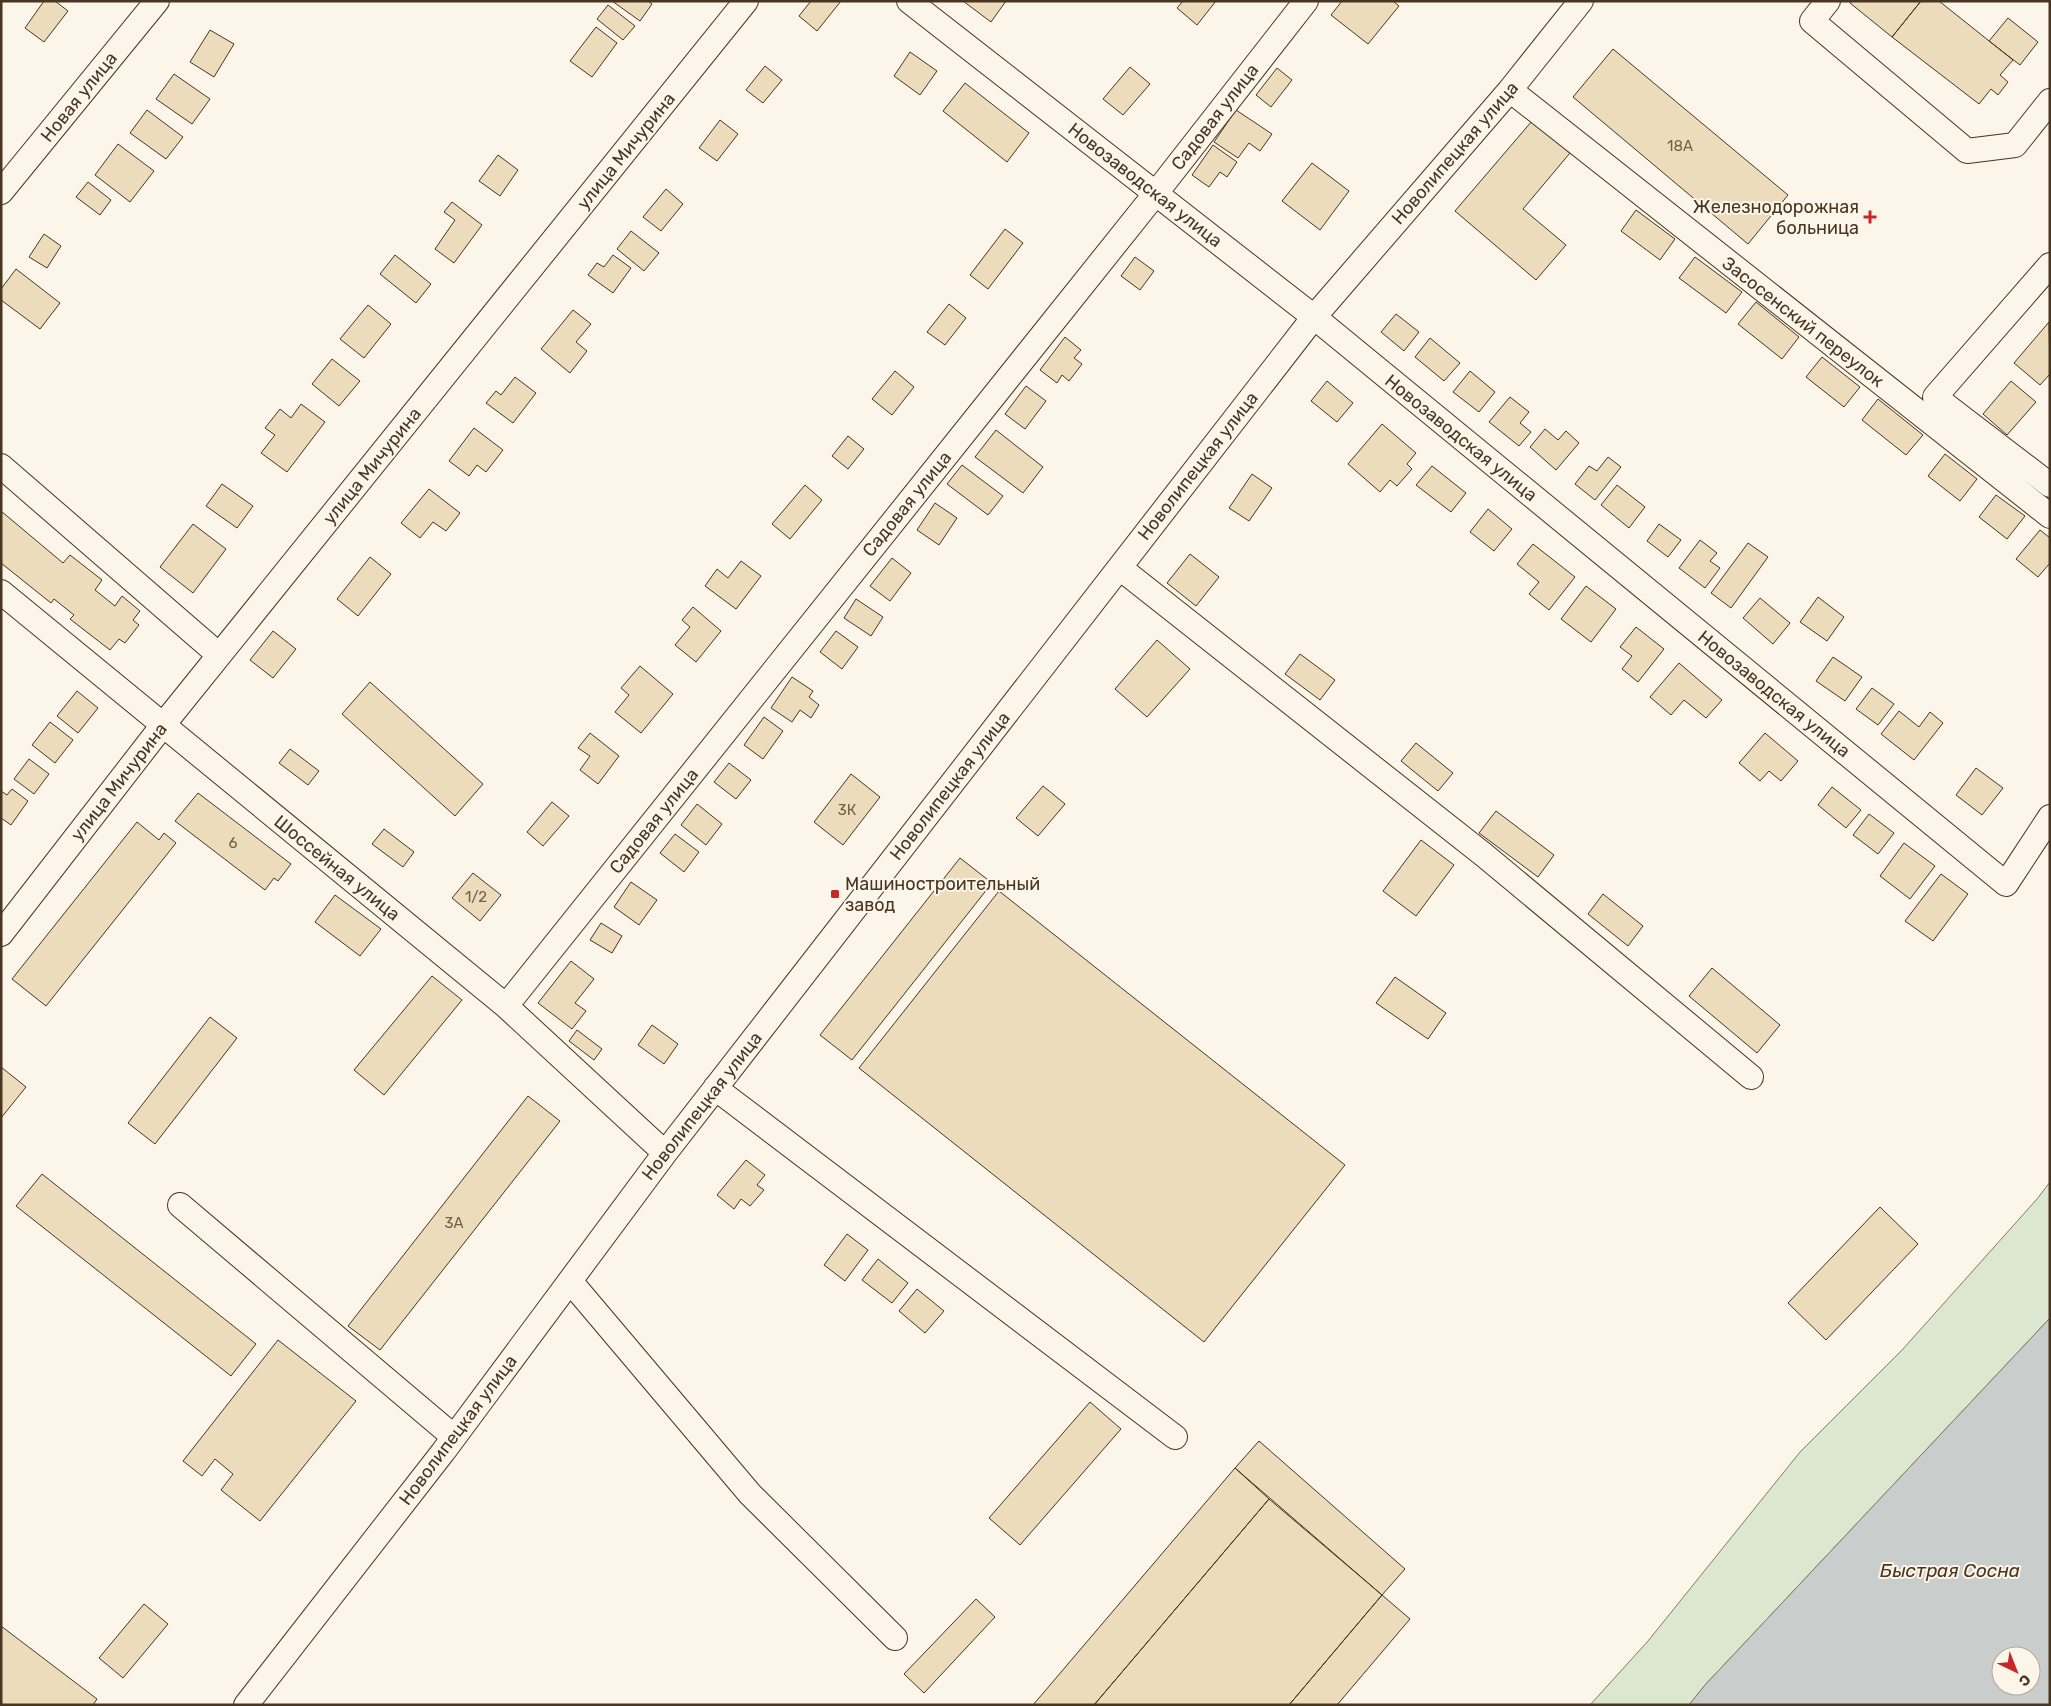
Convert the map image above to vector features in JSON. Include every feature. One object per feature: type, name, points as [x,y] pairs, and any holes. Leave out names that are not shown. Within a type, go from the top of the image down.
[{"type":"street","name":"Новая улица","points":[[1,192],[157,1]]},
{"type":"street","name":"улица Мичурина","points":[[1,934],[219,655],[746,1]]},
{"type":"street","name":"Новозаводская улица","points":[[909,1],[1314,317],[2006,884],[2050,816]]},
{"type":"street","name":"Садовая улица","points":[[506,1006],[1156,193],[1306,1]]},
{"type":"street","name":"Новолипецкая улица","points":[[246,1705],[454,1437],[665,1153],[1314,317],[1510,90],[1582,1]]},
{"type":"street","points":[[1828,1],[1812,21],[1967,152],[2015,145],[2050,101]]},
{"type":"street","name":"Засосенский переулок","points":[[1510,90],[2050,516]]},
{"type":"street","points":[[2050,265],[1935,397],[2050,485]]},
{"type":"street","points":[[1,466],[219,655]]},
{"type":"street","points":[[1120,568],[1484,855],[1751,1077]]},
{"type":"street","name":"Шоссейная улица","points":[[1,592],[506,1006],[665,1153]]},
{"type":"street","points":[[716,1088],[1175,1437]]},
{"type":"street","points":[[180,1205],[454,1437]]},
{"type":"street","points":[[570,1281],[750,1494],[895,1638]]},
{"type":"green space","points":[[2050,1182],[2050,1318],[1705,1685],[1689,1705],[1590,1705],[1648,1641],[1800,1452],[1903,1349]]},
{"type":"water","name":"Быстрая Сосна","points":[[2050,1318],[2050,1705],[1689,1705],[1705,1685]]},
{"type":"building","points":[[44,1],[55,1],[68,11],[44,42],[25,28]]},
{"type":"building","points":[[612,1],[648,1],[652,4],[640,21]]},
{"type":"building","points":[[811,1],[841,1],[817,31],[799,16]]},
{"type":"building","points":[[963,1],[1006,1],[991,22]]},
{"type":"building","points":[[1183,1],[1216,1],[1197,25],[1177,8]]},
{"type":"building","points":[[1342,1],[1393,1],[1399,6],[1368,44],[1331,15]]},
{"type":"building","points":[[1851,1],[1921,1],[1892,37],[1850,3]]},
{"type":"building","points":[[1921,1],[1939,1],[2013,60],[2000,75],[2008,82],[1998,95],[1991,89],[1979,104],[1892,37]]},
{"type":"building","points":[[608,5],[635,26],[623,40],[597,19]]},
{"type":"building","points":[[2008,18],[2038,42],[2020,65],[1989,41]]},
{"type":"building","points":[[596,27],[617,43],[592,77],[570,61]]},
{"type":"building","points":[[210,30],[234,44],[214,77],[190,62]]},
{"type":"building","points":[[1613,49],[1788,195],[1748,244],[1573,97]]},
{"type":"building","points":[[910,52],[937,71],[920,95],[894,76]]},
{"type":"building","points":[[765,66],[782,80],[763,103],[746,90]]},
{"type":"building","points":[[1130,67],[1150,84],[1123,115],[1103,99]]},
{"type":"building","points":[[1277,68],[1292,80],[1271,107],[1256,95]]},
{"type":"building","points":[[174,74],[210,99],[192,124],[156,99]]},
{"type":"building","points":[[965,83],[1029,133],[1007,162],[943,111]]},
{"type":"building","points":[[147,110],[183,137],[166,159],[130,133]]},
{"type":"building","points":[[1236,110],[1272,134],[1260,151],[1249,143],[1238,158],[1214,142]]},
{"type":"building","points":[[720,120],[738,134],[717,161],[699,148]]},
{"type":"building","points":[[1532,121],[1570,153],[1523,209],[1566,245],[1536,280],[1455,211]]},
{"type":"building","points":[[118,144],[154,171],[130,202],[95,175]]},
{"type":"building","points":[[1213,145],[1237,162],[1227,177],[1220,172],[1209,187],[1192,175]]},
{"type":"building","points":[[498,155],[518,170],[500,196],[479,181]]},
{"type":"building","points":[[1312,163],[1349,191],[1320,230],[1282,201]]},
{"type":"building","points":[[88,182],[111,200],[100,215],[76,197]]},
{"type":"building","points":[[666,189],[683,204],[661,231],[643,217]]},
{"type":"building","points":[[452,202],[482,225],[454,263],[435,249],[455,220],[444,212]]},
{"type":"building","points":[[1636,210],[1675,239],[1660,260],[1621,231]]},
{"type":"building","points":[[1005,229],[1023,243],[988,289],[970,275]]},
{"type":"building","points":[[631,231],[659,253],[644,271],[617,249]]},
{"type":"building","points":[[44,234],[61,246],[47,268],[29,257]]},
{"type":"building","points":[[395,255],[431,284],[416,303],[380,274]]},
{"type":"building","points":[[613,255],[631,268],[613,293],[588,275],[597,263],[604,267]]},
{"type":"building","points":[[1135,257],[1154,271],[1140,290],[1121,276]]},
{"type":"building","points":[[1695,257],[1742,292],[1726,313],[1679,278]]},
{"type":"building","points":[[16,269],[60,303],[40,329],[1,300],[1,289]]},
{"type":"building","points":[[1756,302],[1799,337],[1782,359],[1738,324]]},
{"type":"building","points":[[949,304],[966,318],[945,345],[927,332]]},
{"type":"building","points":[[368,305],[391,324],[364,358],[340,339]]},
{"type":"building","points":[[573,310],[591,324],[576,342],[587,351],[570,373],[541,349]]},
{"type":"building","points":[[1396,314],[1419,332],[1404,351],[1381,332]]},
{"type":"building","points":[[2049,322],[2050,374],[2040,385],[2014,363]]},
{"type":"building","points":[[1065,337],[1081,350],[1074,358],[1082,364],[1069,381],[1062,375],[1057,383],[1040,370]]},
{"type":"building","points":[[1430,338],[1460,363],[1444,381],[1415,357]]},
{"type":"building","points":[[1822,357],[1860,387],[1844,407],[1806,377]]},
{"type":"building","points":[[332,359],[360,381],[339,406],[312,384]]},
{"type":"building","points":[[895,371],[914,387],[892,415],[872,399]]},
{"type":"building","points":[[1470,371],[1495,392],[1479,412],[1453,392]]},
{"type":"building","points":[[515,377],[536,393],[513,423],[486,403],[496,391],[501,395]]},
{"type":"building","points":[[1327,381],[1353,403],[1337,422],[1311,401]]},
{"type":"building","points":[[2011,381],[2036,402],[2007,435],[1983,414]]},
{"type":"building","points":[[1026,386],[1046,401],[1025,429],[1005,414]]},
{"type":"building","points":[[1510,397],[1529,412],[1520,423],[1531,432],[1519,446],[1489,422]]},
{"type":"building","points":[[1878,399],[1923,435],[1906,455],[1862,420]]},
{"type":"building","points":[[301,404],[325,422],[287,472],[261,453],[275,435],[265,428],[280,409],[291,418]]},
{"type":"building","points":[[1382,424],[1416,453],[1407,464],[1412,469],[1397,486],[1390,480],[1380,492],[1348,464]]},
{"type":"building","points":[[474,428],[503,450],[486,472],[477,465],[469,476],[449,461]]},
{"type":"building","points":[[1545,429],[1558,440],[1566,431],[1579,443],[1556,470],[1530,447]]},
{"type":"building","points":[[996,430],[1043,467],[1023,493],[975,457]]},
{"type":"building","points":[[848,436],[864,449],[848,469],[832,456]]},
{"type":"building","points":[[1945,454],[1977,479],[1960,501],[1928,476]]},
{"type":"building","points":[[1608,457],[1621,467],[1595,500],[1575,484],[1589,466],[1597,471]]},
{"type":"building","points":[[962,465],[1003,496],[988,515],[947,484]]},
{"type":"building","points":[[1432,466],[1466,493],[1451,512],[1416,485]]},
{"type":"building","points":[[1252,474],[1272,488],[1249,521],[1229,508]]},
{"type":"building","points":[[222,484],[253,506],[237,528],[206,506]]},
{"type":"building","points":[[805,485],[822,500],[790,539],[772,524]]},
{"type":"building","points":[[1617,485],[1645,507],[1629,528],[1601,505]]},
{"type":"building","points":[[429,489],[460,513],[446,531],[433,522],[420,538],[401,523]]},
{"type":"building","points":[[1996,495],[2025,516],[2007,539],[1979,517]]},
{"type":"building","points":[[935,503],[957,518],[939,545],[917,530]]},
{"type":"building","points":[[1488,509],[1512,529],[1494,551],[1470,532]]},
{"type":"building","points":[[1,511],[63,563],[70,555],[102,580],[95,590],[115,606],[122,596],[140,611],[133,620],[139,625],[125,643],[119,639],[110,650],[70,619],[74,615],[54,599],[51,603],[1,563]]},
{"type":"building","points":[[193,524],[226,549],[193,593],[160,567]]},
{"type":"building","points":[[1659,524],[1681,540],[1668,557],[1647,541]]},
{"type":"building","points":[[2040,530],[2050,538],[2050,563],[2038,577],[2016,559]]},
{"type":"building","points":[[1700,540],[1717,553],[1710,561],[1720,568],[1705,588],[1679,568]]},
{"type":"building","points":[[1748,543],[1768,557],[1731,608],[1711,593]]},
{"type":"building","points":[[1533,544],[1575,577],[1549,610],[1529,594],[1539,582],[1517,564]]},
{"type":"building","points":[[1190,554],[1219,577],[1196,606],[1167,583]]},
{"type":"building","points":[[370,557],[391,574],[358,616],[337,599]]},
{"type":"building","points":[[892,558],[911,573],[890,601],[870,586]]},
{"type":"building","points":[[741,561],[761,576],[736,609],[705,586],[717,569],[728,578]]},
{"type":"building","points":[[1586,586],[1616,609],[1591,642],[1561,619]]},
{"type":"building","points":[[1818,597],[1844,617],[1827,641],[1800,622]]},
{"type":"building","points":[[1760,598],[1790,623],[1773,644],[1743,618]]},
{"type":"building","points":[[856,599],[883,617],[871,636],[844,618]]},
{"type":"building","points":[[693,607],[721,631],[696,662],[675,645],[690,627],[682,620]]},
{"type":"building","points":[[1636,627],[1664,649],[1638,682],[1622,669],[1632,656],[1620,647]]},
{"type":"building","points":[[273,631],[296,649],[273,678],[250,660]]},
{"type":"building","points":[[836,631],[858,647],[842,669],[820,652]]},
{"type":"building","points":[[1157,640],[1190,669],[1147,717],[1115,689]]},
{"type":"building","points":[[1300,654],[1335,680],[1320,700],[1285,674]]},
{"type":"building","points":[[1833,657],[1862,677],[1845,701],[1816,681]]},
{"type":"building","points":[[1679,663],[1722,700],[1706,718],[1684,700],[1671,715],[1650,697]]},
{"type":"building","points":[[640,666],[673,694],[641,733],[615,712],[629,695],[621,688]]},
{"type":"building","points":[[792,677],[813,691],[809,697],[819,705],[811,718],[800,710],[792,722],[771,708]]},
{"type":"building","points":[[370,682],[483,784],[455,816],[342,714]]},
{"type":"building","points":[[1872,688],[1894,704],[1878,725],[1856,709]]},
{"type":"building","points":[[77,691],[98,708],[78,733],[57,716]]},
{"type":"building","points":[[1899,711],[1919,727],[1930,712],[1943,723],[1914,760],[1881,734]]},
{"type":"building","points":[[764,717],[783,731],[763,759],[744,745]]},
{"type":"building","points":[[50,722],[73,740],[55,763],[32,745]]},
{"type":"building","points":[[590,733],[619,756],[598,784],[580,770],[590,756],[578,748]]},
{"type":"building","points":[[1765,733],[1798,761],[1781,781],[1769,771],[1760,781],[1739,763]]},
{"type":"building","points":[[1416,743],[1453,773],[1438,791],[1401,761]]},
{"type":"building","points":[[290,749],[319,771],[308,785],[279,763]]},
{"type":"building","points":[[29,759],[49,774],[34,794],[14,779]]},
{"type":"building","points":[[729,763],[751,780],[736,799],[714,782]]},
{"type":"building","points":[[1976,768],[2003,788],[1982,815],[1956,795]]},
{"type":"building","points":[[851,774],[880,797],[843,845],[814,822]]},
{"type":"building","points":[[1043,786],[1065,804],[1038,836],[1016,818]]},
{"type":"building","points":[[1832,787],[1861,810],[1846,828],[1818,805]]},
{"type":"building","points":[[12,789],[28,801],[11,825],[1,818],[1,791],[7,795]]},
{"type":"building","points":[[198,793],[291,864],[278,881],[274,878],[265,890],[175,821]]},
{"type":"building","points":[[552,802],[569,816],[543,846],[527,832]]},
{"type":"building","points":[[697,804],[722,824],[706,845],[681,825]]},
{"type":"building","points":[[1496,811],[1554,855],[1538,877],[1479,833]]},
{"type":"building","points":[[1869,814],[1894,833],[1878,854],[1853,835]]},
{"type":"building","points":[[137,822],[159,840],[164,833],[176,843],[46,1006],[12,979]]},
{"type":"building","points":[[384,829],[414,852],[403,867],[372,844]]},
{"type":"building","points":[[675,834],[699,852],[684,872],[660,853]]},
{"type":"building","points":[[1421,840],[1454,865],[1416,916],[1383,891]]},
{"type":"building","points":[[1904,843],[1935,866],[1910,899],[1880,876]]},
{"type":"building","points":[[960,858],[992,883],[852,1060],[820,1035]]},
{"type":"building","points":[[473,873],[501,895],[480,921],[452,898]]},
{"type":"building","points":[[1941,874],[1968,894],[1933,941],[1905,921]]},
{"type":"building","points":[[631,882],[657,900],[639,925],[614,907]]},
{"type":"building","points":[[999,891],[1345,1165],[1204,1342],[859,1068]]},
{"type":"building","points":[[1603,894],[1643,926],[1628,946],[1588,914]]},
{"type":"building","points":[[335,895],[381,929],[360,956],[315,922]]},
{"type":"building","points":[[601,923],[622,936],[612,953],[590,940]]},
{"type":"building","points":[[571,961],[594,979],[575,1003],[586,1011],[572,1029],[538,1003]]},
{"type":"building","points":[[1712,968],[1780,1025],[1757,1053],[1689,996]]},
{"type":"building","points":[[432,976],[462,1000],[384,1095],[354,1070]]},
{"type":"building","points":[[1395,977],[1446,1013],[1428,1039],[1376,1003]]},
{"type":"building","points":[[210,1017],[237,1038],[155,1144],[128,1123]]},
{"type":"building","points":[[652,1025],[678,1044],[664,1064],[638,1045]]},
{"type":"building","points":[[577,1030],[602,1049],[594,1060],[569,1041]]},
{"type":"building","points":[[1,1067],[26,1087],[1,1118]]},
{"type":"building","points":[[528,1096],[560,1121],[380,1350],[348,1326]]},
{"type":"building","points":[[746,1160],[765,1175],[757,1185],[764,1190],[750,1206],[741,1199],[734,1209],[717,1195]]},
{"type":"building","points":[[42,1174],[256,1344],[231,1376],[16,1206]]},
{"type":"building","points":[[1880,1207],[1918,1244],[1826,1340],[1788,1303]]},
{"type":"building","points":[[847,1234],[868,1250],[845,1281],[824,1265]]},
{"type":"building","points":[[878,1259],[908,1283],[892,1303],[862,1280]]},
{"type":"building","points":[[917,1289],[944,1311],[925,1333],[899,1311]]},
{"type":"building","points":[[278,1340],[356,1401],[260,1521],[221,1490],[233,1474],[215,1459],[202,1476],[183,1461]]},
{"type":"building","points":[[1090,1402],[1121,1429],[1020,1545],[989,1518]]},
{"type":"building","points":[[1259,1441],[1405,1569],[1382,1595],[1235,1468]]},
{"type":"building","points":[[1235,1468],[1269,1499],[1094,1705],[1033,1705]]},
{"type":"building","points":[[1269,1499],[1382,1595],[1289,1705],[1094,1705]]},
{"type":"building","points":[[1382,1595],[1410,1619],[1337,1705],[1289,1705]]},
{"type":"building","points":[[976,1599],[995,1617],[924,1693],[904,1674]]},
{"type":"building","points":[[144,1604],[168,1624],[123,1678],[99,1658]]},
{"type":"building","points":[[1,1626],[97,1699],[93,1705],[1,1705]]},
{"type":"place","name":"Железнодорожная больница","points":[[1870,217]]},
{"type":"place","name":"Машиностроительный завод","points":[[835,894]]}]
